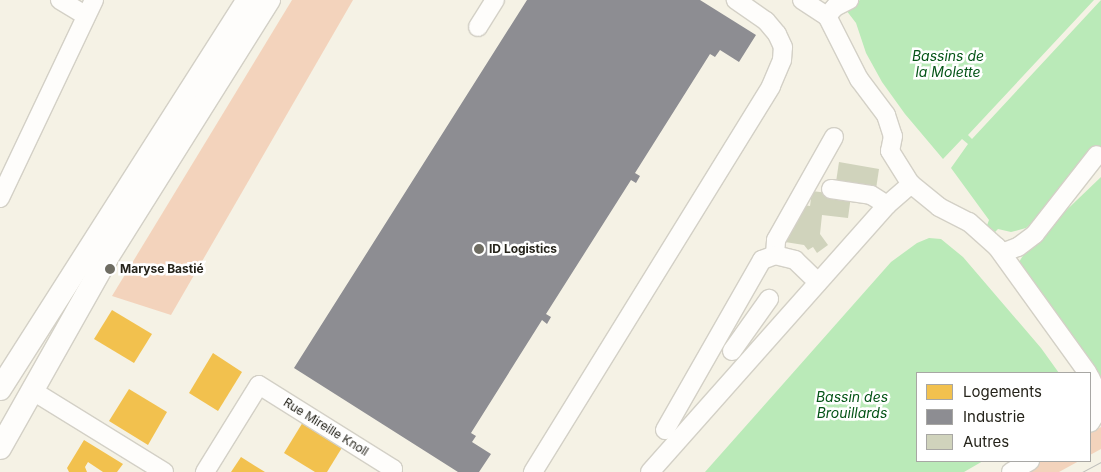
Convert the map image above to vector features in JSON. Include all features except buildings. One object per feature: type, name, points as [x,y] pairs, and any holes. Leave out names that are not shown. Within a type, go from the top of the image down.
[{"type":"main road","points":[[0,389],[248,0]]},
{"type":"main road","points":[[0,448],[107,258],[269,0]]},
{"type":"street","points":[[0,198],[90,8],[60,0]]},
{"type":"street","points":[[478,27],[495,0]]},
{"type":"street","points":[[533,472],[771,86],[782,60],[783,47],[778,34],[766,21],[736,0]]},
{"type":"street","points":[[802,0],[825,8],[835,7],[848,0]]},
{"type":"street","points":[[825,8],[858,79],[891,125],[890,151],[911,184],[939,207],[969,222],[1002,253],[1087,372]]},
{"type":"street","points":[[775,255],[776,240],[834,137]]},
{"type":"street","points":[[1002,253],[1018,247],[1035,234],[1097,155]]},
{"type":"street","points":[[650,472],[887,205],[911,184]]},
{"type":"street","points":[[831,189],[871,195],[887,205]]},
{"type":"street","points":[[665,430],[762,260],[775,255],[795,260],[818,282]]},
{"type":"street","points":[[732,352],[770,299]]},
{"type":"street","points":[[712,348],[732,352],[746,364]]},
{"type":"street","points":[[700,368],[716,398]]},
{"type":"street","points":[[1091,379],[1097,392],[1097,413]]},
{"type":"street","name":"Rue Mireille Knoll","points":[[205,472],[259,386],[392,470]]},
{"type":"street","points":[[33,391],[164,472]]},
{"type":"street","points":[[1012,472],[1028,462]]},
{"type":"shaded area","points":[[292,0],[353,0],[171,315],[112,296]]},
{"type":"shaded area","points":[[1101,427],[1101,449],[1091,454],[1091,432]]},
{"type":"shaded area","points":[[1038,462],[1077,462],[1059,472],[1022,472]]},
{"type":"water","name":"Bassins de la Molette","points":[[860,0],[1094,0],[968,135],[972,139],[1101,0],[1101,166],[1026,228],[1011,232],[998,229],[992,235],[986,228],[989,220],[951,168],[968,144],[962,139],[943,159],[905,114],[882,82],[866,53],[856,23],[846,10]]},
{"type":"water","points":[[1101,177],[1101,380],[1019,273],[1019,262],[1029,246]]},
{"type":"water","name":"Bassin des Brouillards","points":[[929,238],[941,239],[963,257],[1041,348],[1058,372],[916,372],[916,462],[981,462],[964,472],[705,472],[891,262],[917,243]]},
{"type":"tram line","points":[[1082,472],[1101,462]]},
{"type":"place","name":"ID Logistics","points":[[479,249]]},
{"type":"place","name":"Maryse Bastié","points":[[110,269]]}]
